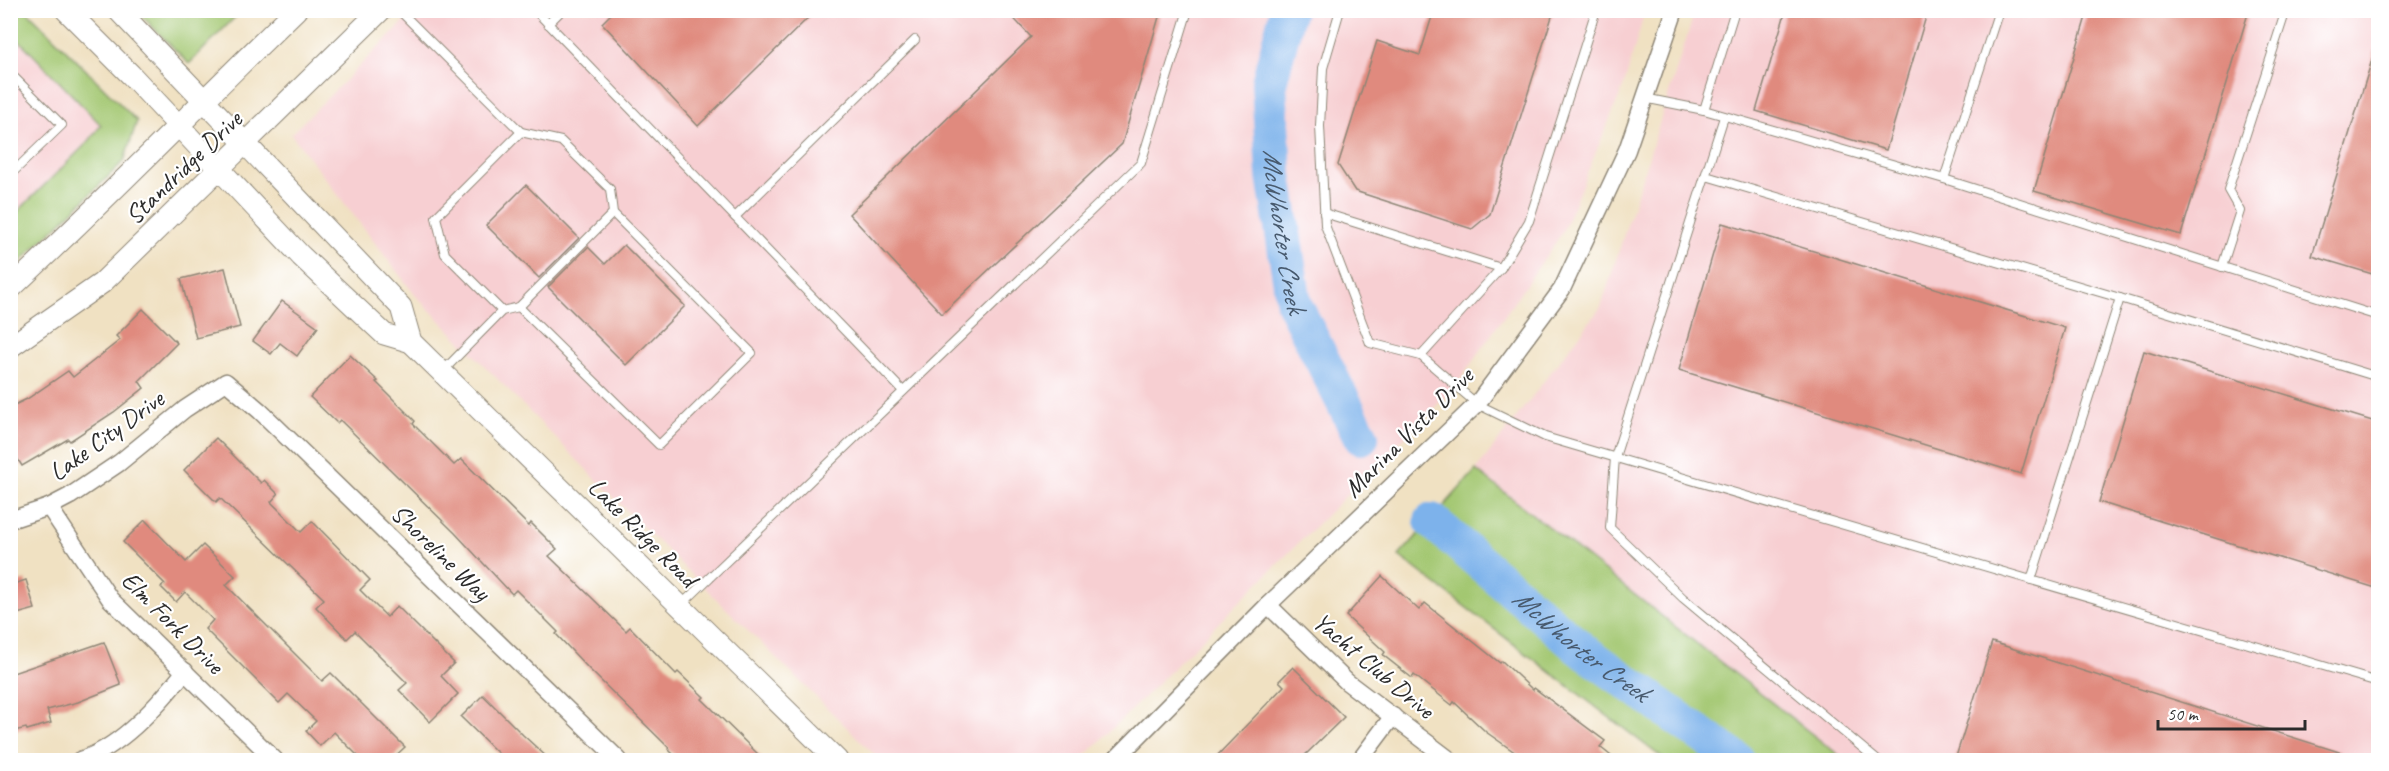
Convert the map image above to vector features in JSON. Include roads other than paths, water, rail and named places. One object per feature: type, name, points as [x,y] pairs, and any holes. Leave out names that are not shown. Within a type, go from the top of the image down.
[{"type":"street","name":"Lake Ridge Road","points":[[66,10],[179,125],[301,256],[384,334],[411,342],[837,760]]},
{"type":"street","name":"Lake Ridge Road","points":[[118,10],[400,307],[411,342]]},
{"type":"street","name":"Standridge Drive","points":[[10,289],[99,206],[296,10]]},
{"type":"street","name":"Standridge Drive","points":[[10,347],[102,283],[381,10]]},
{"type":"street","name":"Marina Vista Drive","points":[[1115,760],[1268,605],[1477,404],[1563,289],[1627,150],[1675,10]]},
{"type":"street","name":"Lake City Drive","points":[[10,520],[49,507],[119,463],[186,409],[226,382]]},
{"type":"street","name":"Shoreline Way","points":[[226,382],[260,411],[618,760]]},
{"type":"street","name":"Elm Fork Drive","points":[[49,507],[110,599],[275,760]]},
{"type":"street","name":"Yacht Club Drive","points":[[1268,605],[1347,682],[1450,760]]},
{"type":"street","points":[[80,760],[120,738],[160,702],[185,671]]},
{"type":"street","points":[[1360,760],[1393,716]]},
{"type":"lane","points":[[399,10],[521,132],[561,141],[610,189],[613,213],[752,352],[659,446],[519,306]]},
{"type":"lane","points":[[535,10],[903,391]]},
{"type":"lane","points":[[548,24],[562,10]]},
{"type":"lane","points":[[679,606],[1141,163],[1188,10]]},
{"type":"lane","points":[[1340,10],[1323,68],[1320,126],[1325,225],[1370,343],[1421,357],[1477,404],[1545,437],[2379,682]]},
{"type":"lane","points":[[1421,357],[1501,268],[1529,221],[1596,10]]},
{"type":"lane","points":[[1704,110],[1735,10]]},
{"type":"lane","points":[[1944,179],[1999,10]]},
{"type":"lane","points":[[2222,267],[2240,211],[2228,190],[2286,10]]},
{"type":"lane","points":[[735,217],[915,40]]},
{"type":"lane","points":[[10,73],[62,125],[10,175]]},
{"type":"lane","points":[[1644,98],[1704,110],[1944,179],[2379,316]]},
{"type":"lane","points":[[1724,117],[1615,457],[1610,528],[1683,598],[1877,760]]},
{"type":"lane","points":[[502,310],[445,254],[436,217],[521,132]]},
{"type":"lane","points":[[1706,176],[2379,377]]},
{"type":"lane","points":[[442,372],[502,310],[519,306],[613,213]]},
{"type":"lane","points":[[1324,213],[1501,268]]},
{"type":"lane","points":[[2031,580],[2120,298]]},
{"type":"waterway","name":"McWhorter Creek","points":[[1288,10],[1269,83],[1274,175],[1294,304],[1361,437]]},
{"type":"waterway","name":"McWhorter Creek","points":[[1432,521],[1582,650],[1737,760]]}]
